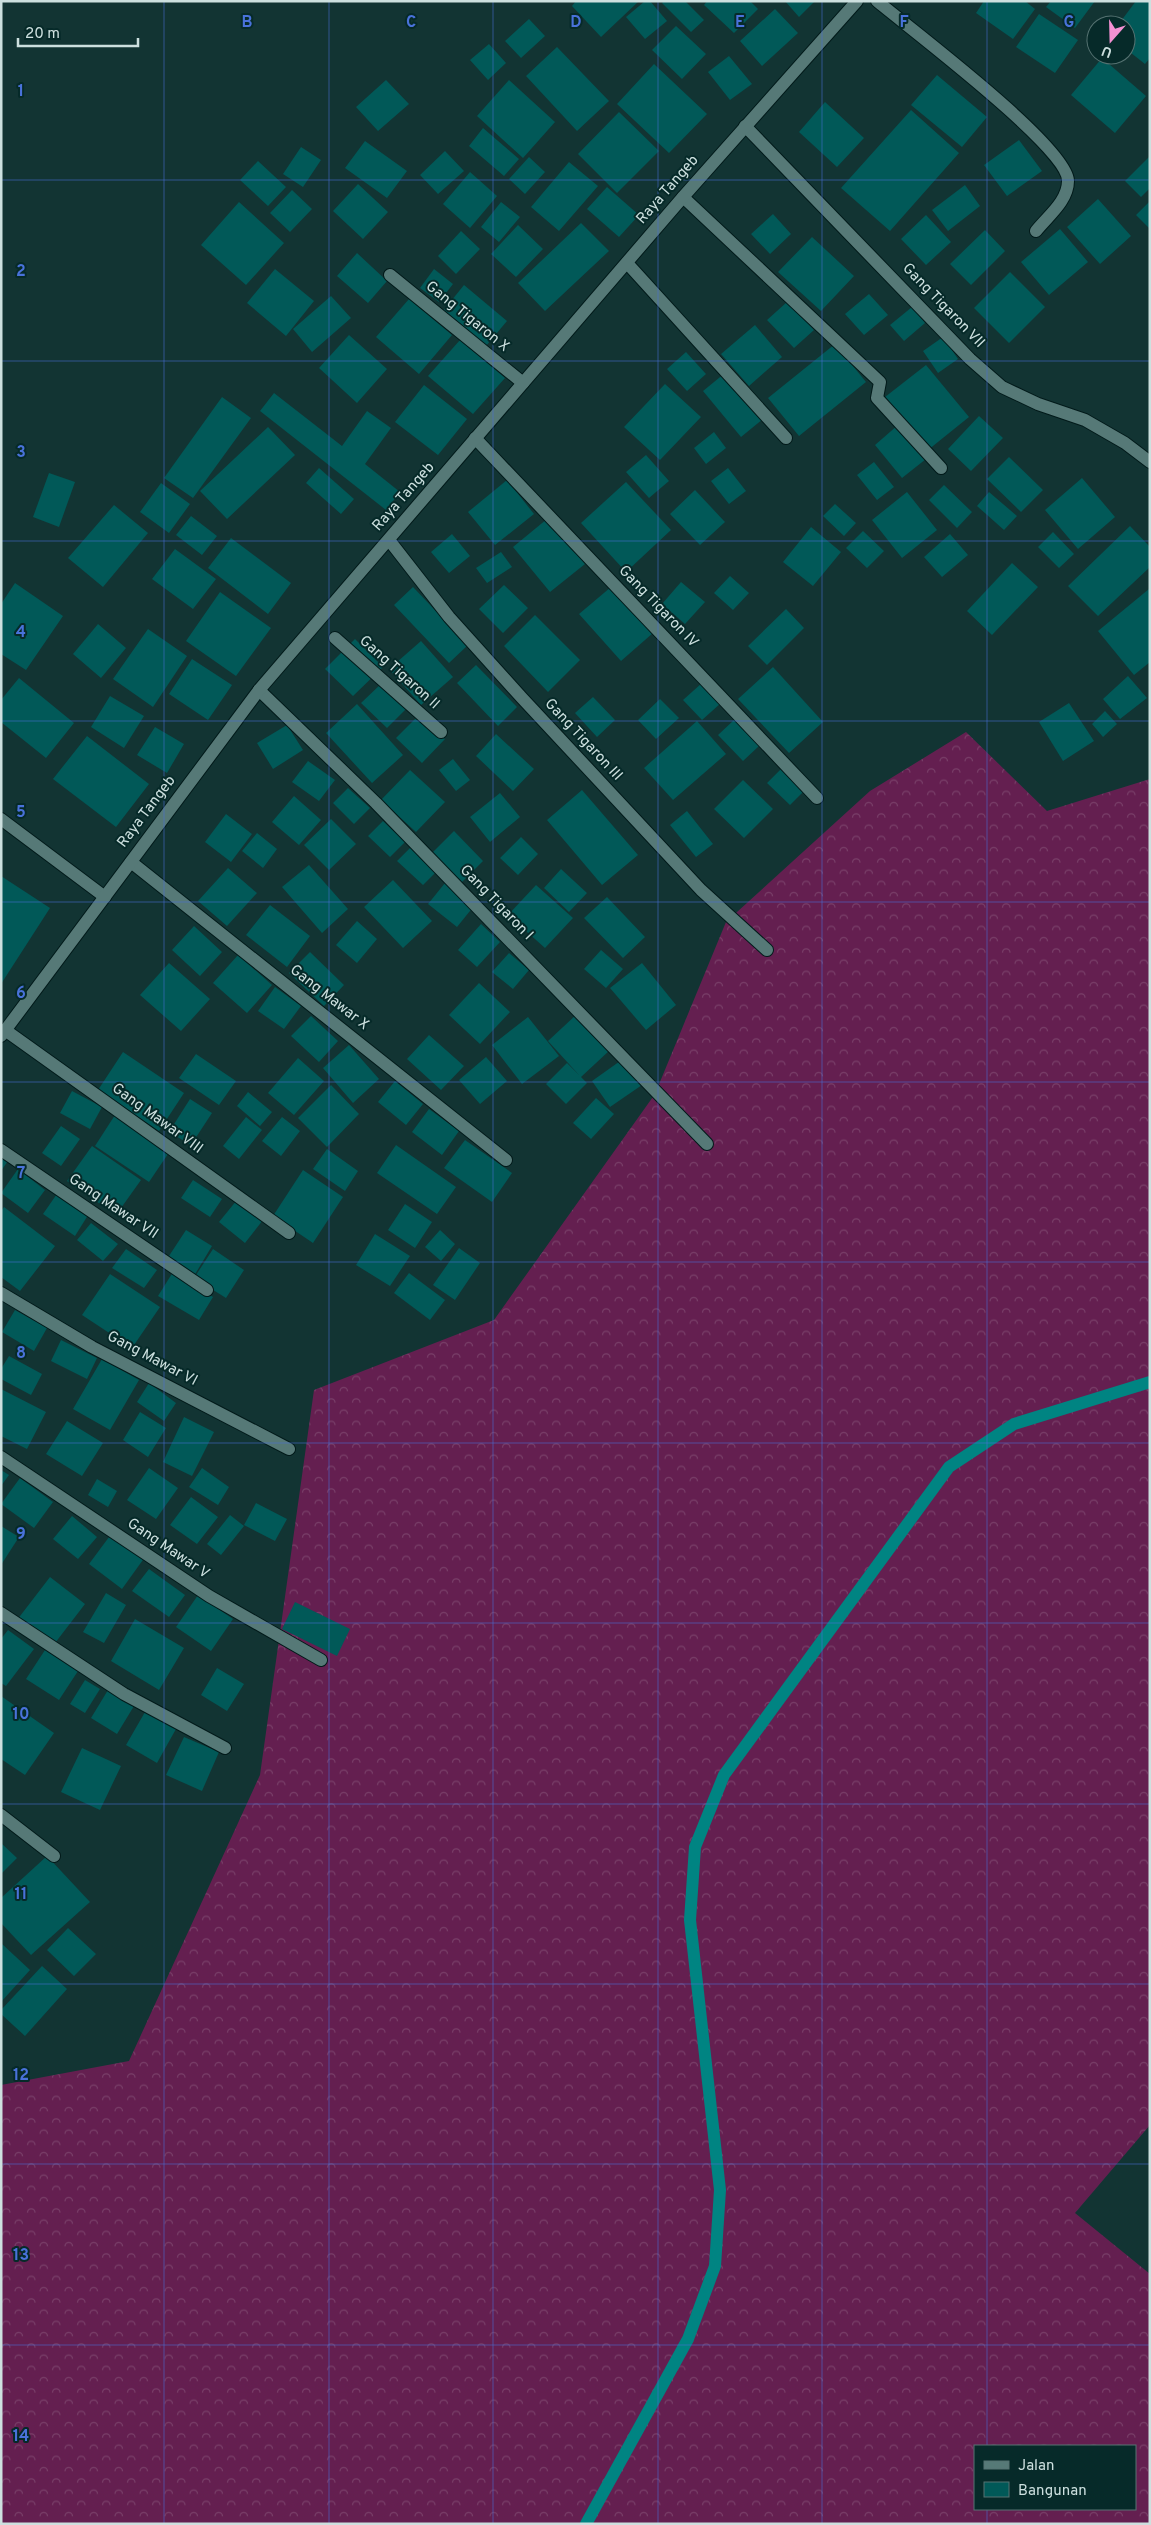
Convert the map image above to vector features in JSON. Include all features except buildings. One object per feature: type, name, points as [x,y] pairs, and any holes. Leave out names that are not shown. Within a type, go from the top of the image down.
[{"type":"street","name":"Raya Tangeb","points":[[3,1033],[258,690],[682,197],[857,1]]},
{"type":"street","points":[[877,1],[1026,125],[1052,151],[1065,168],[1069,180],[1066,196],[1036,231]]},
{"type":"street","name":"Gang Tigaron VII","points":[[745,126],[970,358],[1002,387],[1038,404],[1084,420],[1126,443],[1150,462]]},
{"type":"street","points":[[682,197],[880,382],[877,398],[940,468]]},
{"type":"street","points":[[626,262],[786,438]]},
{"type":"street","name":"Gang Tigaron X","points":[[390,276],[523,383]]},
{"type":"street","name":"Gang Tigaron IV","points":[[475,438],[817,798]]},
{"type":"street","name":"Gang Tigaron III","points":[[388,540],[449,617],[522,698],[701,890],[767,950]]},
{"type":"street","name":"Gang Tigaron II","points":[[335,638],[441,732]]},
{"type":"street","name":"Gang Tigaron I","points":[[258,690],[389,817],[707,1144]]},
{"type":"street","points":[[1,819],[104,897]]},
{"type":"street","name":"Gang Mawar X","points":[[131,862],[506,1160]]},
{"type":"street","name":"Gang Mawar VIII","points":[[3,1033],[289,1233]]},
{"type":"street","name":"Gang Mawar VII","points":[[1,1150],[207,1290]]},
{"type":"street","name":"Gang Mawar VI","points":[[1,1294],[92,1346],[289,1450]]},
{"type":"street","name":"Gang Mawar V","points":[[1,1458],[209,1596],[321,1660]]},
{"type":"street","points":[[1,1613],[124,1694],[225,1748]]},
{"type":"street","points":[[1,1815],[54,1856]]},
{"type":"green space","points":[[966,732],[1047,811],[1150,779],[1150,2125],[1075,2213],[1150,2274],[1150,2524],[1,2524],[1,2085],[129,2061],[260,1775],[314,1390],[494,1320],[655,1094],[726,922],[870,791]]},
{"type":"waterway","points":[[586,2524],[688,2339],[715,2266],[720,2190],[690,1920],[695,1847],[724,1775],[949,1467],[1014,1424],[1150,1382]]}]
